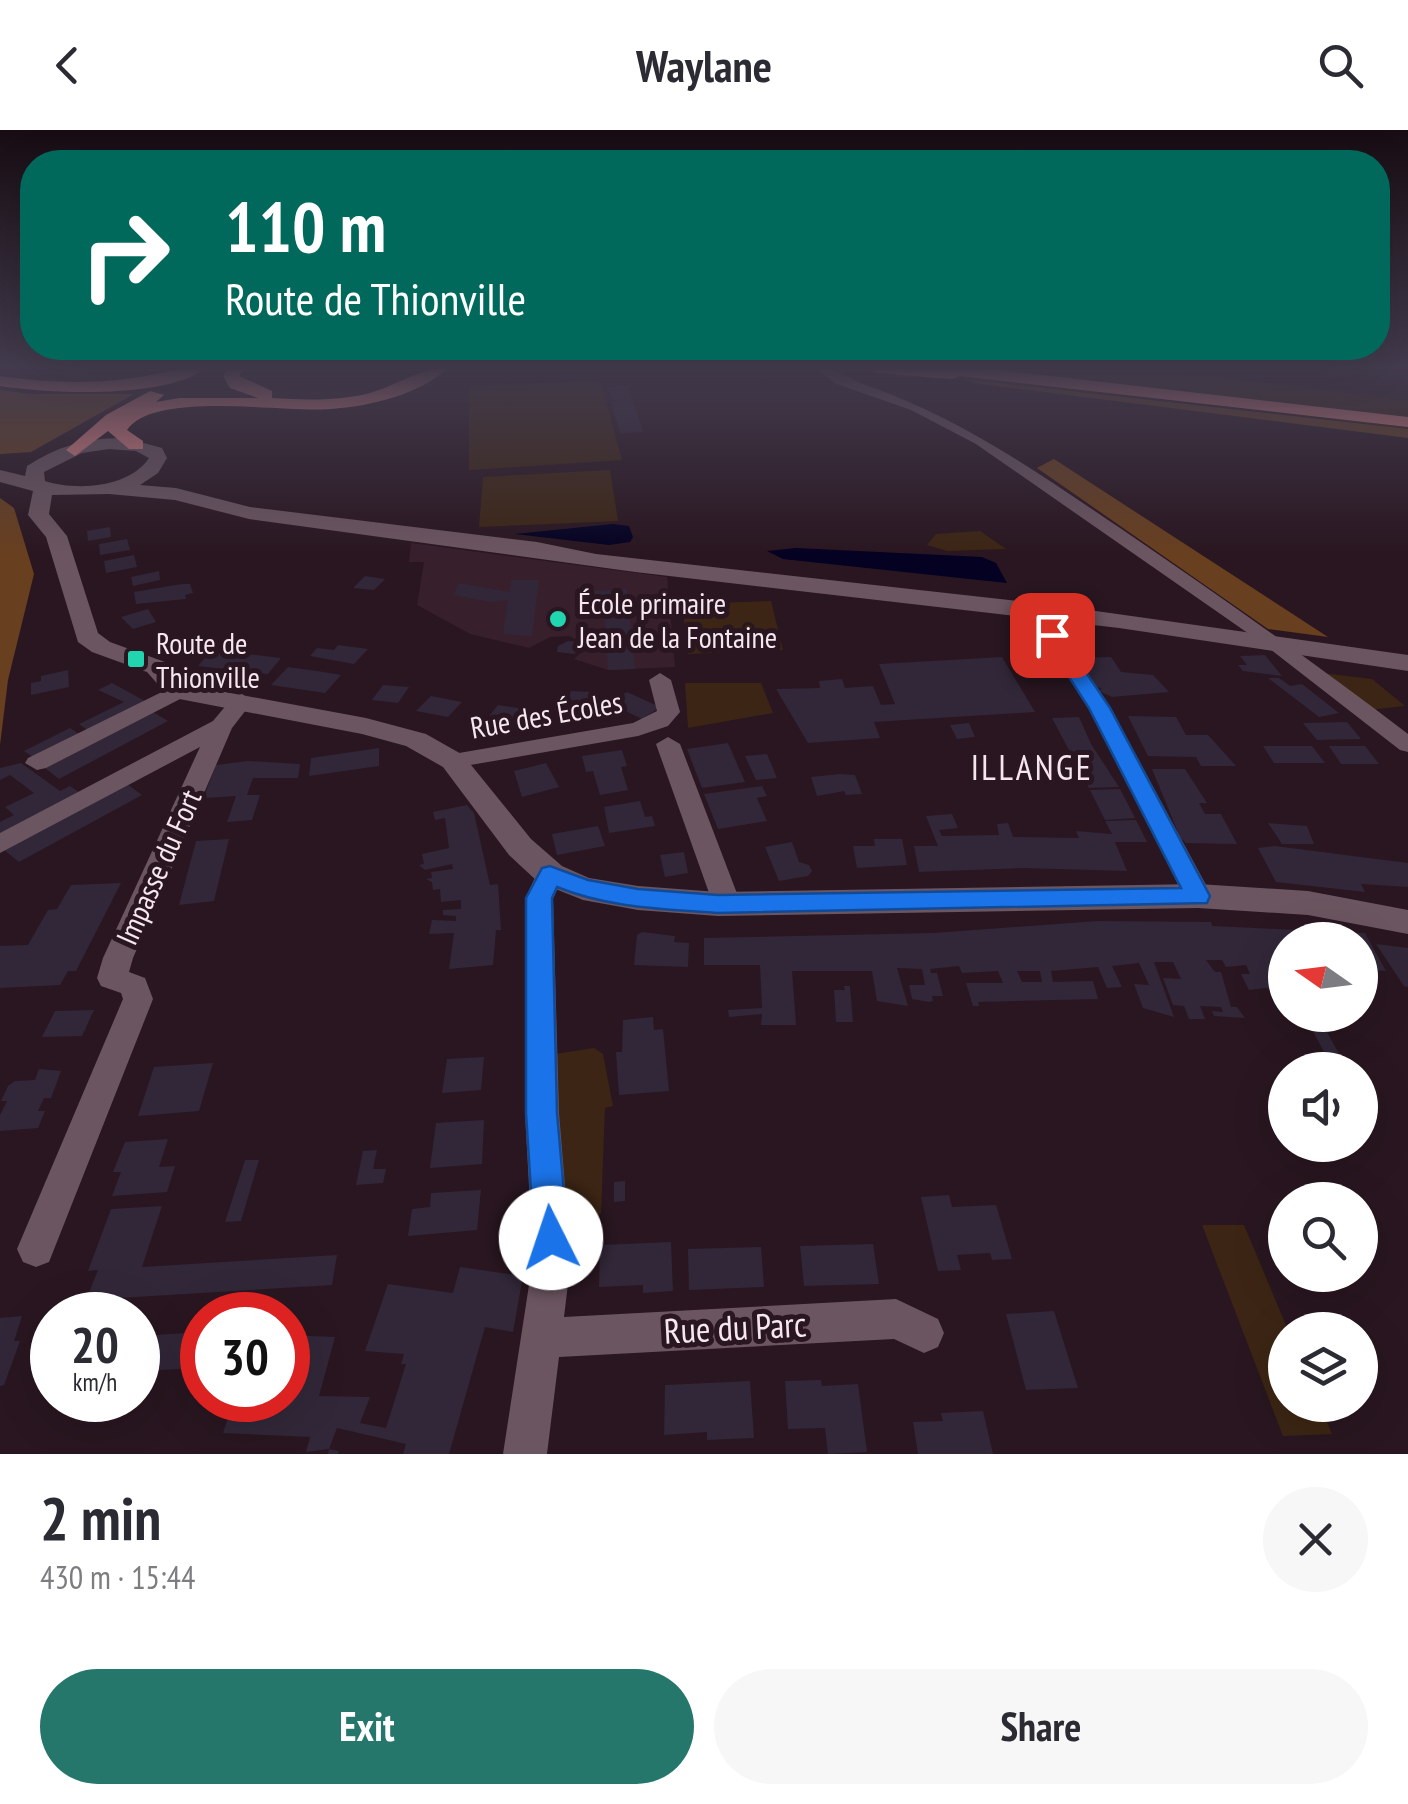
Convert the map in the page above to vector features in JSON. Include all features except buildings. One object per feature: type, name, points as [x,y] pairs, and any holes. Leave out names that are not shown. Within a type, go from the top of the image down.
[{"type":"highway","points":[[66,453],[97,430]]},
{"type":"highway","points":[[118,430],[136,445]]},
{"type":"main road","points":[[0,466],[136,445],[155,452],[158,458],[150,469],[56,509],[52,528]]},
{"type":"main road","points":[[66,453],[34,470],[39,484],[38,515],[52,528],[87,637],[101,647],[156,667],[178,692],[366,726],[416,740],[454,761],[520,847],[550,874],[584,888],[638,898],[727,904],[1198,896],[1308,904],[1408,922]]},
{"type":"main road","points":[[150,469],[176,494]]},
{"type":"main road","points":[[0,476],[39,484],[176,494],[250,513],[1272,641],[1408,663]]},
{"type":"street","points":[[961,430],[1272,641],[1408,745]]},
{"type":"street","points":[[1052,635],[1100,708],[1198,896]]},
{"type":"street","name":"Rue des Écoles","points":[[454,761],[638,729],[660,721],[670,712],[660,680]]},
{"type":"street","points":[[37,762],[178,692]]},
{"type":"street","name":"Impasse du Fort","points":[[36,1249],[138,999],[134,986],[112,978],[118,958],[221,726],[242,702]]},
{"type":"street","points":[[0,844],[221,726]]},
{"type":"street","points":[[668,744],[727,904]]},
{"type":"street","points":[[524,1454],[552,1260],[542,1113],[539,898],[550,874]]},
{"type":"street","name":"Rue du Parc","points":[[542,1338],[896,1319],[924,1333]]},
{"type":"shaded area","points":[[0,430],[70,430],[31,452],[0,454]]},
{"type":"shaded area","points":[[469,430],[614,430],[622,460],[469,470]]},
{"type":"shaded area","points":[[1343,430],[1408,430],[1408,438]]},
{"type":"shaded area","points":[[1054,459],[1328,637],[1268,629],[1037,468]]},
{"type":"shaded area","points":[[610,470],[618,521],[479,527],[483,477]]},
{"type":"shaded area","points":[[0,498],[14,508],[34,574],[8,680],[0,745]]},
{"type":"shaded area","points":[[980,531],[1006,549],[947,551],[927,545],[936,534]]},
{"type":"shaded area","name":"École primaire Jean de la Fontaine","points":[[411,543],[667,577],[675,667],[608,670],[574,659],[588,646],[569,636],[550,637],[529,648],[470,634],[417,605],[424,562],[409,562]]},
{"type":"shaded area","points":[[771,601],[783,650],[688,654],[682,604]]},
{"type":"shaded area","points":[[1322,673],[1372,679],[1405,706],[1369,710]]},
{"type":"shaded area","points":[[685,683],[761,683],[773,713],[688,728]]},
{"type":"shaded area","points":[[594,1048],[603,1054],[613,1106],[605,1108],[601,1214],[567,1211],[556,1122],[555,1054]]},
{"type":"shaded area","points":[[1202,1225],[1244,1225],[1268,1282],[1268,1292],[1272,1292],[1280,1312],[1268,1312],[1268,1397]]},
{"type":"shaded area","points":[[1278,1422],[1327,1422],[1332,1434],[1283,1436]]},
{"type":"water","points":[[613,524],[629,526],[633,537],[630,542],[609,545],[515,534]]},
{"type":"water","points":[[796,548],[982,557],[996,563],[1007,583],[783,559],[767,551]]},
{"type":"place","name":"École primaire Jean de la Fontaine","points":[[558,619]]},
{"type":"place","name":"Route de Thionville","points":[[136,659]]},
{"type":"district","name":"ILLANGE","points":[[1032,767]]},
{"type":"route","points":[[551,1238],[542,1113],[539,898],[550,874],[584,888],[638,898],[718,904],[1198,896],[1100,708],[1052,635]]}]
